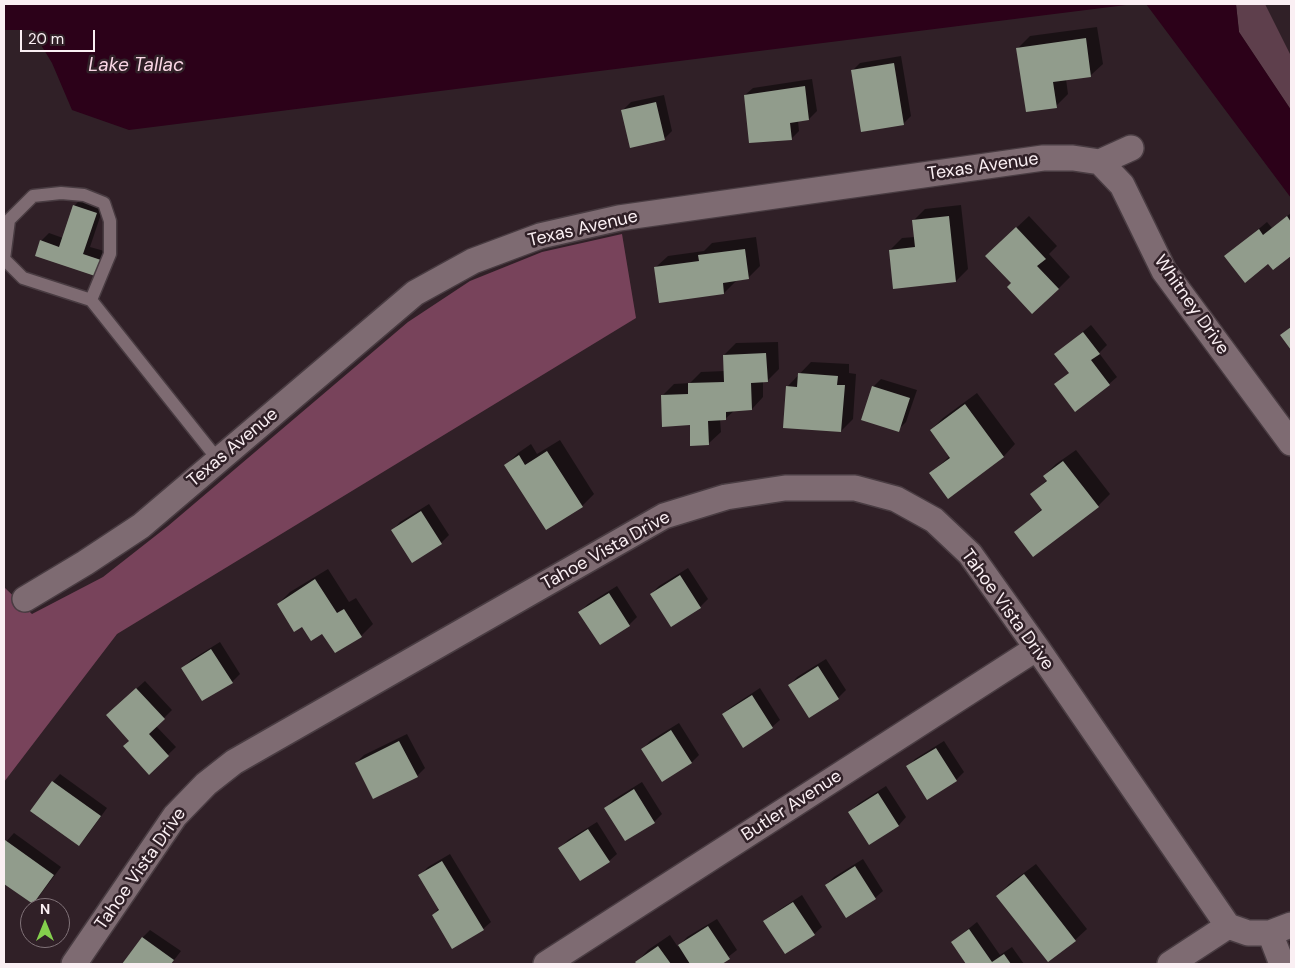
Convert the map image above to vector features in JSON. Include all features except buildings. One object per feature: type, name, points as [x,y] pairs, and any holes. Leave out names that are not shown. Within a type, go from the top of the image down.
[{"type":"street","points":[[1100,162],[1131,148]]},
{"type":"street","name":"Texas Avenue","points":[[25,599],[141,526],[415,293],[473,261],[540,236],[619,218],[1043,158],[1073,158],[1100,162]]},
{"type":"street","name":"Whitney Drive","points":[[1100,162],[1122,185],[1164,271],[1291,443]]},
{"type":"street","name":"Tahoe Vista Drive","points":[[74,964],[175,816],[206,784],[234,762],[664,516],[726,497],[785,488],[855,488],[896,499],[934,520],[970,554],[1228,926]]},
{"type":"street","name":"Butler Avenue","points":[[546,964],[1037,648]]},
{"type":"street","points":[[1170,964],[1228,926],[1248,933],[1280,929],[1282,964]]},
{"type":"lane","points":[[91,300],[110,254],[110,221],[104,204],[84,195],[61,193],[33,196],[9,220],[4,259],[23,278],[91,300],[218,460]]},
{"type":"shaded area","points":[[1236,4],[1265,4],[1291,56],[1291,110],[1239,32]]},
{"type":"shaded area","points":[[622,234],[636,318],[117,634],[4,782],[4,587],[32,614],[103,577],[168,526],[408,322],[470,281],[542,252]]},
{"type":"water","name":"Lake Tallac","points":[[4,4],[1134,4],[129,130],[72,110],[52,63],[32,30],[4,30]]},
{"type":"water","points":[[1146,4],[1236,4],[1239,32],[1291,110],[1291,198]]}]
